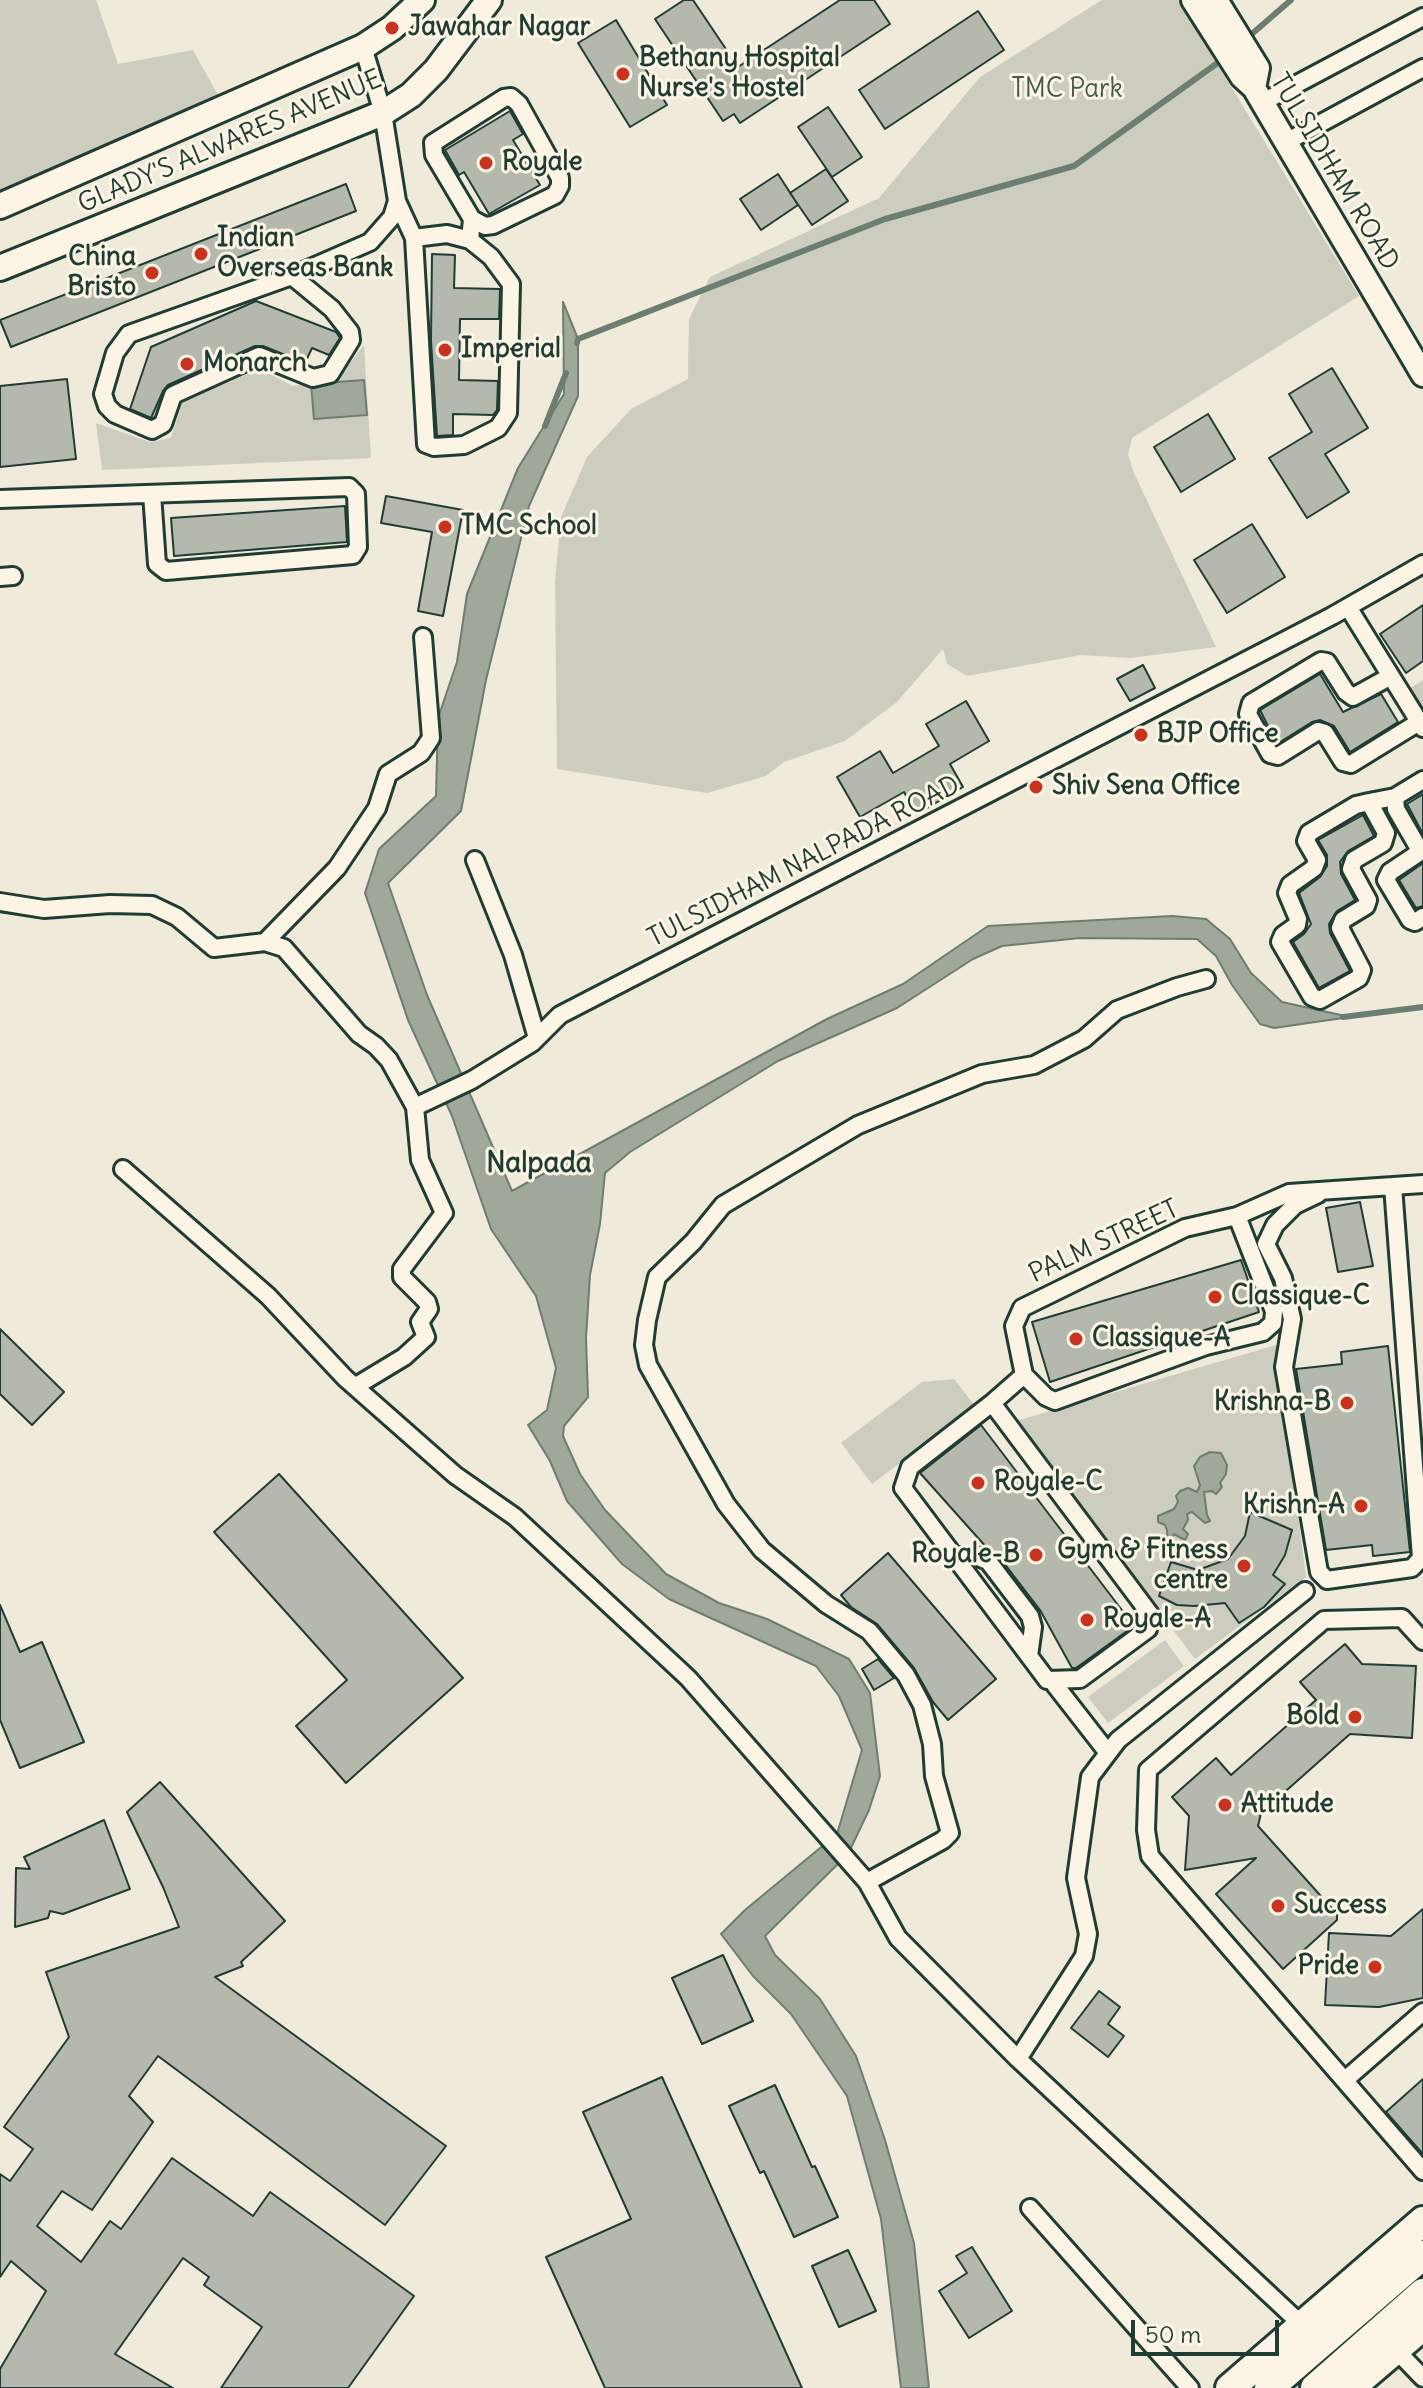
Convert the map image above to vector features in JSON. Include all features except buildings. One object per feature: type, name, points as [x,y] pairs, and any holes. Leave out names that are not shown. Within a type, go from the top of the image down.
[{"type":"highway","points":[[1230,2388],[1423,2221]]},
{"type":"highway","points":[[1269,2388],[1423,2255]]},
{"type":"highway","points":[[1315,2388],[1423,2293]]},
{"type":"highway","points":[[1350,2388],[1423,2326]]},
{"type":"main road","name":"GLADY'S ALWARES AVENUE","points":[[0,206],[363,47],[392,28],[422,0]]},
{"type":"main road","name":"GLADY'S ALWARES AVENUE","points":[[0,268],[383,113],[411,95],[436,70],[489,0]]},
{"type":"street","name":"TULSIDHAM ROAD","points":[[1193,0],[1234,47],[1242,77],[1258,95],[1423,375]]},
{"type":"street","points":[[1216,0],[1234,47]]},
{"type":"street","points":[[1258,95],[1423,17]]},
{"type":"street","points":[[363,47],[383,113],[397,201],[414,238],[425,438],[429,447],[464,445],[498,428],[508,413],[511,284],[491,257],[470,240],[447,234],[414,238]]},
{"type":"street","points":[[1286,142],[1423,68]]},
{"type":"street","points":[[470,240],[472,219],[434,155],[433,143],[504,98],[511,97],[519,104],[560,178],[560,186],[555,195],[493,225],[485,226],[472,219]]},
{"type":"street","points":[[292,276],[332,309],[350,332],[351,340],[330,374],[313,378],[259,356],[173,395],[163,424],[152,430],[115,414],[107,406],[103,394],[115,353],[129,334],[292,276],[370,242],[392,217],[397,201]]},
{"type":"street","points":[[0,499],[349,487],[356,494],[358,547],[353,555],[166,571],[157,564],[152,494]]},
{"type":"street","name":"TULSIDHAM NALPADA ROAD","points":[[415,1107],[472,1080],[537,1038],[560,1015],[1348,607],[1423,564]]},
{"type":"street","points":[[1348,607],[1391,676],[1421,725],[1351,764],[1343,762],[1325,733],[1318,731],[1278,756],[1270,754],[1248,714],[1251,703],[1321,661],[1327,662],[1346,692],[1353,697],[1391,676]]},
{"type":"street","points":[[265,942],[337,868],[377,808],[388,774],[421,753],[431,738],[423,637]]},
{"type":"street","points":[[1369,802],[1386,833],[1383,843],[1354,860],[1351,869],[1368,900],[1366,906],[1343,920],[1340,928],[1362,970],[1359,978],[1320,1000],[1312,997],[1280,942],[1283,935],[1297,925],[1298,919],[1287,893],[1290,885],[1314,868],[1317,860],[1306,841],[1309,833],[1356,805],[1369,802],[1395,797],[1423,780]]},
{"type":"street","points":[[1395,797],[1396,809],[1418,847],[1417,854],[1390,872],[1386,880],[1410,920],[1415,922],[1423,917]]},
{"type":"street","points":[[475,860],[513,955],[537,1038]]},
{"type":"street","points":[[0,902],[44,909],[110,904],[152,905],[177,917],[214,948],[265,942],[284,948],[359,1034],[389,1060],[415,1107],[420,1160],[444,1213],[402,1269],[402,1277],[427,1302],[429,1309],[420,1322],[426,1337],[404,1357],[356,1386]]},
{"type":"street","points":[[867,1882],[943,1840],[950,1833],[934,1776],[932,1744],[922,1705],[906,1675],[869,1631],[826,1604],[762,1550],[726,1504],[648,1365],[644,1345],[657,1277],[693,1242],[723,1205],[858,1125],[982,1074],[1034,1065],[1084,1039],[1117,1010],[1206,979]]},
{"type":"street","points":[[123,1169],[268,1296],[356,1386],[455,1475],[515,1517],[688,1678],[867,1882],[898,1938],[1018,2059],[1302,2325]]},
{"type":"street","name":"PALM STREET","points":[[1024,1375],[1014,1326],[1022,1308],[1185,1228],[1237,1216],[1289,1193],[1423,1184]]},
{"type":"street","points":[[1331,1188],[1295,1205],[1275,1225],[1266,1244],[1283,1278],[1292,1319],[1284,1367],[1319,1572],[1327,1580],[1412,1568],[1421,1558],[1393,1186]]},
{"type":"street","points":[[1113,1746],[1029,1656],[903,1488],[910,1467],[1024,1375],[1046,1397],[1055,1401],[1206,1346],[1263,1332],[1273,1323],[1274,1311],[1237,1216]]},
{"type":"street","points":[[992,1403],[1150,1614],[1148,1629],[1080,1679],[1051,1682]]},
{"type":"street","points":[[954,1556],[976,1556],[988,1561],[1030,1616],[1033,1627],[1029,1656]]},
{"type":"street","points":[[1018,2059],[1084,1956],[1088,1934],[1076,1878],[1090,1777],[1113,1746],[1305,1591]]},
{"type":"street","points":[[1423,1641],[1402,1618],[1324,1620],[1148,1770],[1146,1830],[1150,1856],[1423,2171]]},
{"type":"street","points":[[1345,2080],[1423,2012]]},
{"type":"street","points":[[1030,2208],[1190,2388]]},
{"type":"street","points":[[1395,2349],[1423,2378]]},
{"type":"green space","points":[[0,0],[96,0],[118,64],[193,50],[219,97],[0,190]]},
{"type":"green space","name":"TMC Park","points":[[1102,0],[1178,0],[1359,296],[1132,438],[1128,454],[1133,471],[1216,647],[1131,658],[1081,655],[967,676],[947,664],[943,649],[897,702],[845,741],[784,762],[766,776],[707,793],[557,769],[555,581],[561,517],[587,457],[631,409],[688,379],[689,319],[710,277],[879,198],[980,77]]},
{"type":"green space","points":[[364,345],[371,458],[102,470],[96,423],[150,442],[171,438],[182,403],[259,369],[293,386],[339,378]]},
{"type":"green space","points":[[1423,680],[1423,717],[1407,690]]},
{"type":"green space","points":[[1276,1345],[1306,1577],[1195,1659],[1016,1421]]},
{"type":"green space","points":[[954,1379],[975,1406],[872,1484],[841,1443],[922,1382]]},
{"type":"green space","points":[[1165,1640],[1184,1666],[1108,1723],[1088,1697]]},
{"type":"shaded area","points":[[563,302],[578,339],[578,396],[529,506],[486,680],[461,811],[388,883],[427,995],[512,1191],[827,1019],[903,984],[988,926],[1172,916],[1206,919],[1230,939],[1251,973],[1282,1002],[1350,1017],[1274,1028],[1260,1024],[1216,956],[1197,939],[1080,938],[1002,946],[973,959],[897,1008],[778,1061],[630,1152],[605,1173],[600,1224],[590,1275],[586,1338],[588,1397],[564,1426],[563,1436],[580,1474],[605,1510],[666,1574],[719,1603],[767,1619],[849,1659],[870,1693],[880,1776],[869,1810],[848,1854],[765,1936],[775,1955],[820,1999],[856,2056],[885,2140],[914,2243],[929,2388],[901,2388],[881,2219],[847,2096],[791,2014],[753,1976],[721,1934],[745,1910],[837,1834],[862,1750],[839,1696],[816,1666],[669,1599],[622,1564],[567,1501],[550,1461],[528,1425],[547,1410],[556,1368],[536,1296],[491,1229],[452,1116],[408,1020],[365,893],[379,849],[436,796],[438,718],[457,662],[467,594],[518,468],[564,394]]},
{"type":"shaded area","points":[[364,380],[367,415],[314,419],[311,384]]},
{"type":"shaded area","points":[[1210,1452],[1221,1453],[1227,1465],[1220,1483],[1222,1487],[1216,1494],[1204,1492],[1210,1521],[1205,1523],[1192,1512],[1187,1514],[1188,1520],[1183,1529],[1188,1534],[1185,1540],[1174,1534],[1168,1544],[1167,1530],[1165,1525],[1158,1522],[1158,1516],[1174,1509],[1180,1491],[1188,1488],[1197,1492],[1200,1485],[1194,1466],[1200,1457]]},
{"type":"waterway","points":[[1246,39],[1291,0]]},
{"type":"waterway","points":[[577,343],[578,339],[885,219],[1074,166],[1219,62]]},
{"type":"waterway","points":[[545,426],[566,373]]},
{"type":"waterway","points":[[1343,1017],[1423,1007]]},
{"type":"place","name":"Jawahar Nagar","points":[[392,28]]},
{"type":"place","name":"Bethany Hospital Nurse's Hostel","points":[[623,74]]},
{"type":"place","name":"Royale","points":[[486,163]]},
{"type":"place","name":"Indian Overseas Bank","points":[[201,254]]},
{"type":"place","name":"China Bristo","points":[[152,273]]},
{"type":"place","name":"Imperial","points":[[445,350]]},
{"type":"place","name":"Monarch","points":[[187,364]]},
{"type":"place","name":"TMC School","points":[[445,527]]},
{"type":"place","name":"BJP Office","points":[[1141,735]]},
{"type":"place","name":"Shiv Sena Office","points":[[1036,787]]},
{"type":"place","name":"Classique-C","points":[[1215,1297]]},
{"type":"place","name":"Classique-A","points":[[1076,1339]]},
{"type":"place","name":"Krishna-B","points":[[1347,1403]]},
{"type":"place","name":"Royale-C","points":[[978,1483]]},
{"type":"place","name":"Krishn-A","points":[[1361,1506]]},
{"type":"place","name":"Royale-B","points":[[1036,1555]]},
{"type":"place","name":"Gym & Fitness centre","points":[[1244,1566]]},
{"type":"place","name":"Royale-A","points":[[1087,1620]]},
{"type":"place","name":"Bold","points":[[1355,1717]]},
{"type":"place","name":"Attitude","points":[[1225,1805]]},
{"type":"place","name":"Success","points":[[1278,1906]]},
{"type":"place","name":"Pride","points":[[1375,1967]]},
{"type":"district","name":"Nalpada","points":[[539,1164]]}]
